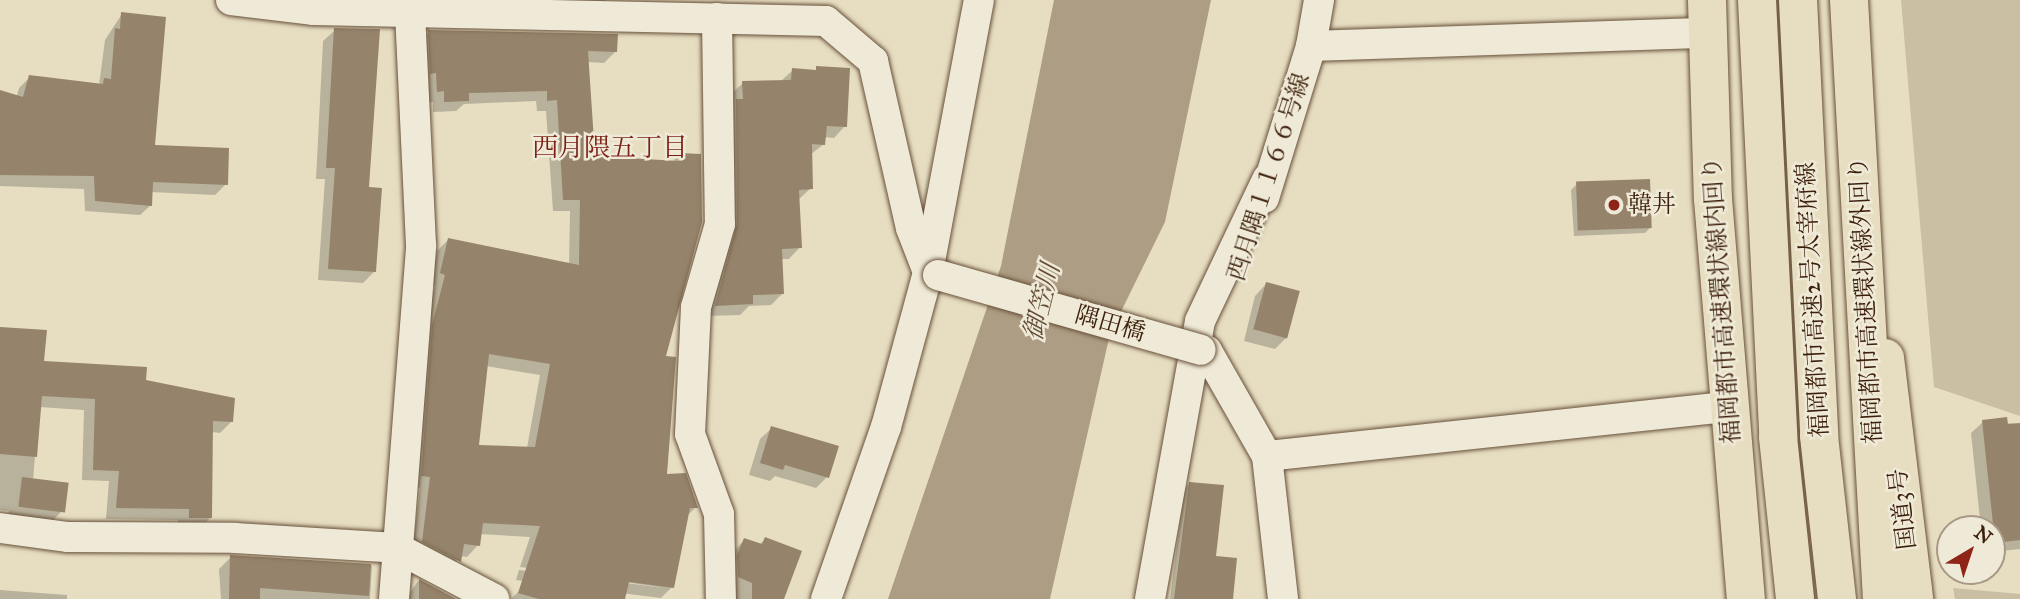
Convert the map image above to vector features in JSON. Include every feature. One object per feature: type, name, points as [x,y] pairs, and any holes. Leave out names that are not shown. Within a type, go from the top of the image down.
[{"type":"highway","name":"福岡都市高速2号太宰府線","points":[[1757,0],[1778,437],[1794,593]]},
{"type":"highway","name":"福岡都市高速2号太宰府線","points":[[1798,0],[1819,436],[1836,593]]},
{"type":"highway","name":"福岡都市高速環状線外回り","points":[[1849,0],[1882,599]]},
{"type":"highway","name":"国道3号","points":[[1855,0],[1867,212],[1914,599]]},
{"type":"highway","points":[[1702,11],[1717,408],[1746,599]]},
{"type":"highway","name":"福岡都市高速環状線内回り","points":[[1702,11],[1713,199],[1746,599]]},
{"type":"street","points":[[231,0],[314,10],[424,7],[827,21],[873,61],[911,228],[933,274]]},
{"type":"street","points":[[826,599],[886,427],[933,274],[979,0]]},
{"type":"street","name":"西月隅１１６６号線","points":[[1204,350],[1260,220],[1268,178],[1311,46],[1319,0]]},
{"type":"street","points":[[394,599],[421,245],[424,7]]},
{"type":"street","points":[[1311,46],[1702,11]]},
{"type":"street","points":[[717,18],[720,224],[696,307],[690,434],[719,514],[721,599]]},
{"type":"street","points":[[1150,599],[1200,321],[1268,178]]},
{"type":"street","name":"隅田橋","points":[[933,274],[1204,350]]},
{"type":"street","points":[[1204,350],[1267,456],[1283,599]]},
{"type":"street","points":[[1267,456],[1717,408]]},
{"type":"street","points":[[0,528],[68,537],[235,538],[397,548],[494,599]]},
{"type":"shaded area","points":[[1901,0],[2020,0],[2020,416],[1934,387]]},
{"type":"shaded area","points":[[1953,588],[2020,594],[2020,599],[1955,599]]},
{"type":"water","name":"御笠川","points":[[1054,0],[1211,0],[1165,222],[1110,334],[1050,599],[888,599],[1001,266]]},
{"type":"building","points":[[121,12],[166,17],[155,145],[229,148],[228,185],[153,182],[152,206],[95,201],[94,176],[0,175],[0,90],[23,97],[29,75],[103,84],[104,78],[111,79],[115,28],[120,29]]},
{"type":"building","points":[[334,28],[380,29],[369,187],[382,188],[376,272],[328,269],[335,168],[326,168]]},
{"type":"building","points":[[428,30],[618,34],[617,52],[588,51],[595,156],[678,161],[679,153],[701,154],[702,222],[666,356],[676,357],[667,474],[686,473],[698,508],[690,508],[674,588],[629,582],[625,599],[539,599],[518,593],[540,526],[483,523],[480,546],[464,544],[461,562],[422,542],[430,477],[421,476],[432,325],[445,275],[440,273],[448,238],[579,265],[580,200],[563,200],[557,100],[547,101],[547,91],[469,93],[469,101],[444,102],[444,91],[437,92],[436,73],[430,74]],"holes":[[[489,354],[550,364],[535,447],[479,445]]]},
{"type":"building","points":[[816,66],[850,68],[847,127],[827,126],[825,145],[812,144],[813,189],[799,190],[802,248],[782,249],[784,294],[753,295],[753,304],[715,306],[737,224],[736,99],[743,99],[742,81],[791,80],[792,68],[816,70]]},
{"type":"building","name":"韓丼","points":[[1650,179],[1652,228],[1578,231],[1576,182]]},
{"type":"building","points":[[1266,282],[1300,291],[1287,338],[1253,329]]},
{"type":"building","points":[[0,327],[47,330],[44,361],[147,367],[146,380],[235,398],[233,422],[213,421],[212,518],[189,518],[189,509],[116,508],[119,471],[93,470],[95,399],[42,396],[37,457],[0,454]]},
{"type":"building","points":[[2007,417],[2008,424],[2020,423],[2020,540],[2006,542],[2006,515],[1992,515],[1982,420]]},
{"type":"building","points":[[771,426],[839,446],[829,478],[785,465],[783,470],[760,463]]},
{"type":"building","points":[[22,477],[69,483],[65,513],[18,507]]},
{"type":"building","points":[[1189,482],[1224,485],[1216,556],[1237,558],[1233,599],[1174,599]]},
{"type":"building","points":[[765,537],[802,551],[784,599],[752,599],[752,583],[738,577],[737,555],[744,538],[762,544]]},
{"type":"building","points":[[230,555],[371,564],[369,596],[260,588],[260,599],[229,599]]},
{"type":"building","points":[[419,579],[456,599],[419,599]]},
{"type":"place","name":"韓丼","points":[[1614,205]]},
{"type":"district","name":"西月隈五丁目","points":[[610,148]]}]
